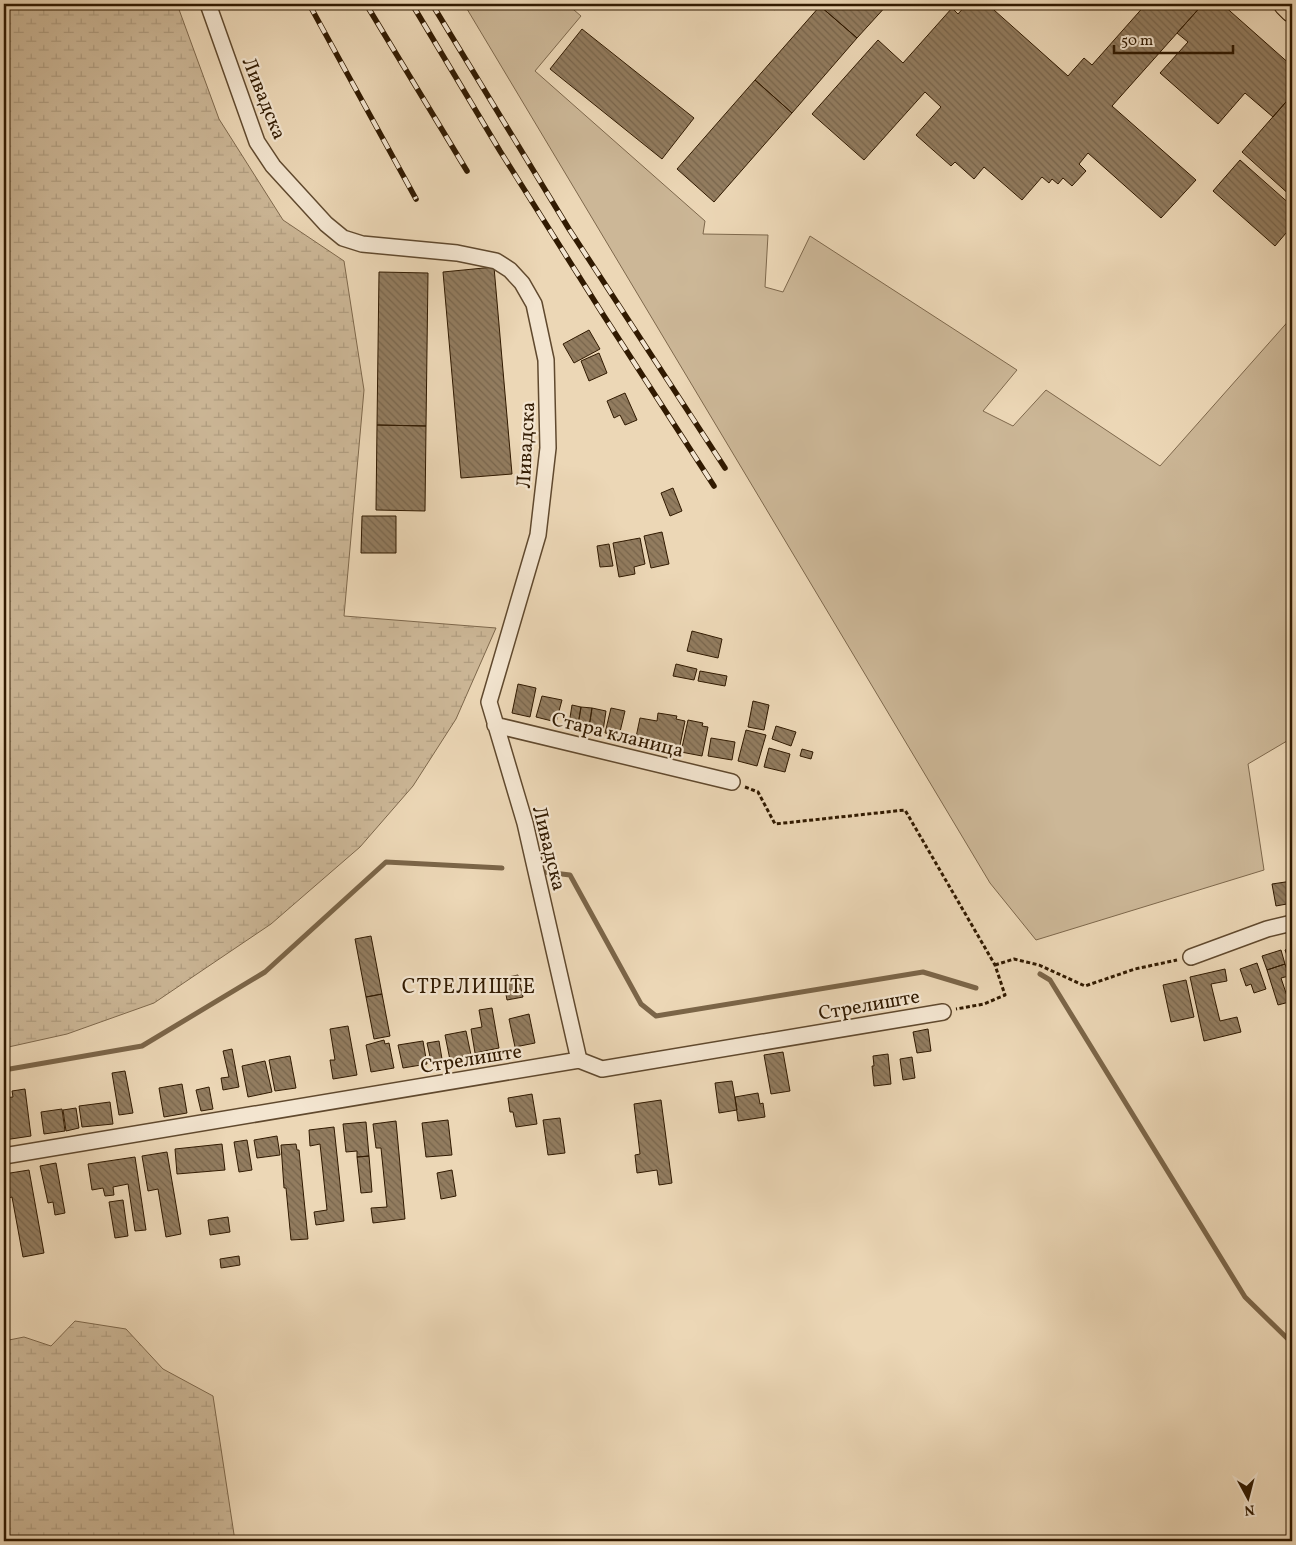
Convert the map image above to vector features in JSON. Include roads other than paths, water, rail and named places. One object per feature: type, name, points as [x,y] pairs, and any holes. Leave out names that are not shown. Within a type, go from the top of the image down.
[{"type":"main road","points":[[1286,4],[1292,10]]},
{"type":"street","name":"Ливадска","points":[[208,4],[257,142],[272,166],[326,224],[342,238],[362,244],[457,253],[496,261],[510,270],[522,284],[534,304],[546,360],[548,448],[538,535],[489,702],[525,823],[578,1060]]},
{"type":"street","name":"Стара кланица","points":[[495,725],[732,782]]},
{"type":"street","points":[[1191,957],[1267,929],[1292,923]]},
{"type":"street","name":"Стрелиште","points":[[4,1156],[578,1060],[602,1069],[943,1012]]},
{"type":"waterway","points":[[4,1070],[142,1046],[265,972],[386,862],[502,868]]},
{"type":"waterway","points":[[545,872],[570,875],[641,1004],[656,1016],[923,972],[976,988]]},
{"type":"waterway","points":[[1040,974],[1050,980],[1245,1297],[1292,1343]]},
{"type":"railway","points":[[309,4],[416,199]]},
{"type":"railway","points":[[366,4],[467,171]]},
{"type":"railway","points":[[412,4],[500,151],[714,486]]},
{"type":"railway","points":[[432,4],[569,229],[725,468]]},
{"type":"district","name":"СТРЕЛИШТЕ","points":[[469,986]]}]
